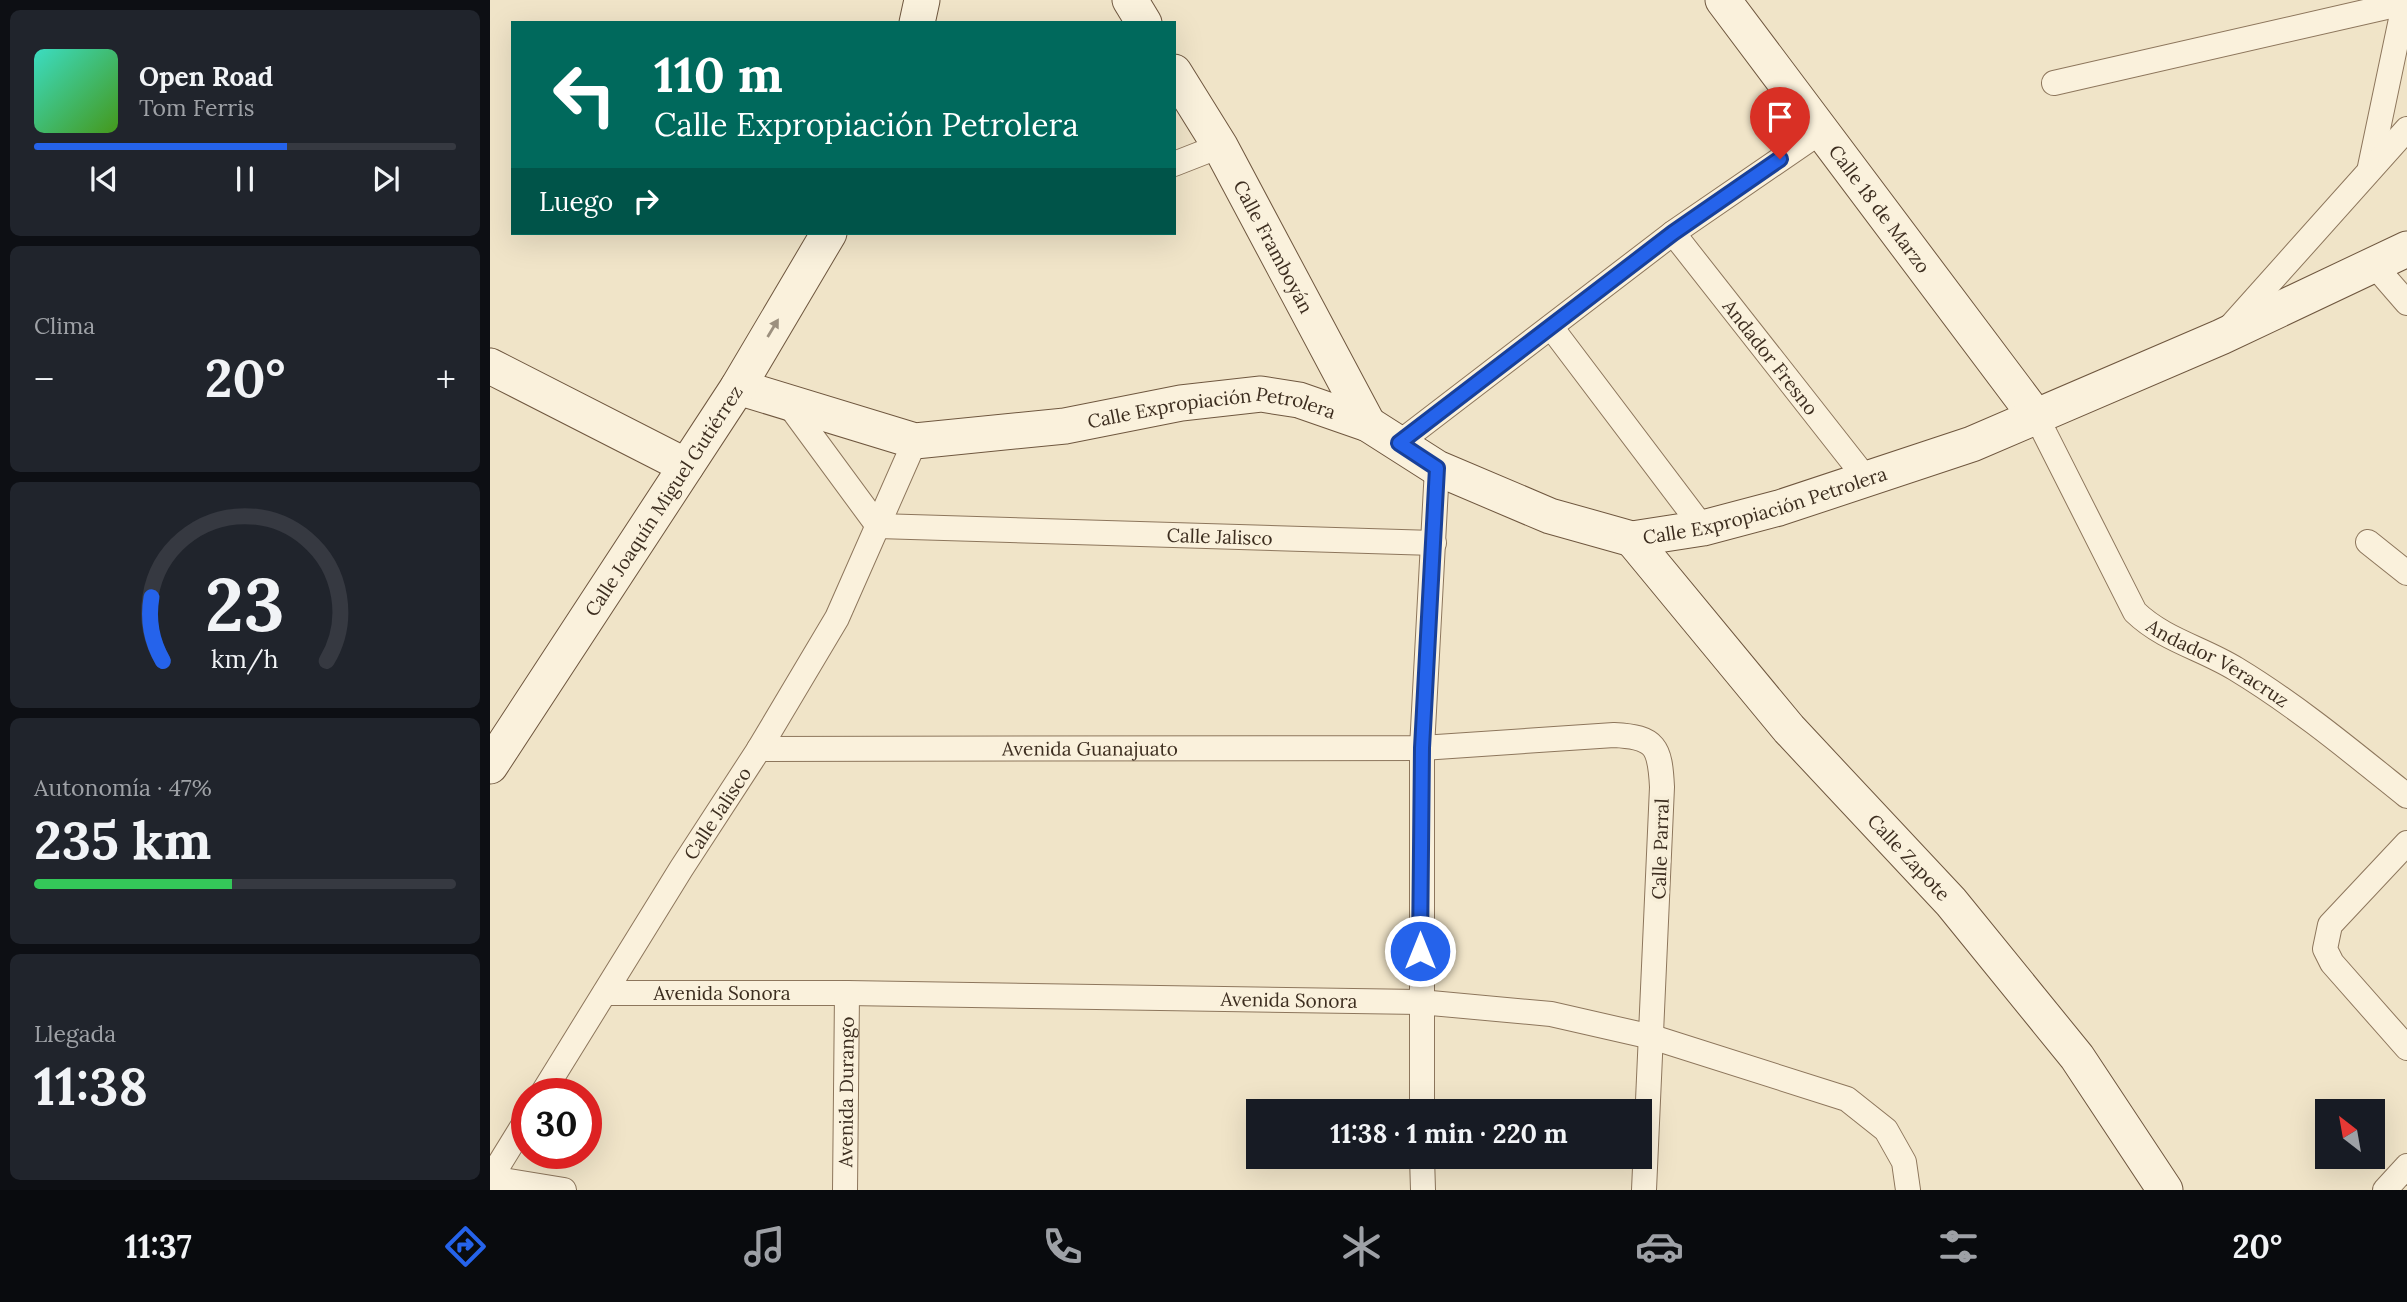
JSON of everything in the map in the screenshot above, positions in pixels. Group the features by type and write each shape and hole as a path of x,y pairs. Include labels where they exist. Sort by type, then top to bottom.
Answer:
{"street":[{"path":"917,21 922,0"},
{"path":"1130,0 1143,21"},
{"name":"Calle 18 de Marzo","path":"1723,0 2037,418"},
{"path":"2054,83 2405,2 2369,169"},
{"name":"Calle Framboyán","path":"1176,75 1220,146 1368,424"},
{"path":"2221,338 2407,129"},
{"path":"1399,443 1673,233 1823,130"},
{"path":"1176,163 1220,146"},
{"name":"Andador Fresno","path":"1673,233 1868,481"},
{"name":"Calle Joaquín Miguel Gutiérrez","path":"490,766 738,387 828,235"},
{"name":"Calle Expropiación Petrolera","path":"738,387 789,405 915,441 1065,426 1181,403 1261,394 1299,400 1368,424 1437,468 1550,516 1633,539 1703,528 1868,481 2037,418 2221,338 2407,249"},
{"path":"2374,265 2407,303"},
{"path":"1551,327 1703,528"},
{"path":"490,366 686,466"},
{"path":"789,405 878,526"},
{"name":"Andador Veracruz","path":"2037,418 2135,612 2152,629 2234,667 2303,713 2407,796"},
{"name":"Calle Jalisco","path":"552,1078 759,749 837,618 915,441"},
{"path":"1422,1099 1422,748 1437,468"},
{"name":"Calle Jalisco","path":"878,526 1434,543"},
{"name":"Calle Zapote","path":"1633,539 1789,729 1951,902 2077,1057 2165,1190"},
{"path":"2368,542 2407,573"},
{"name":"Calle Parral","path":"1422,748 1614,735 1638,736 1651,743 1661,757 1662,787 1644,1190"},
{"name":"Avenida Guanajuato","path":"759,749 1422,748"},
{"path":"2407,844 2330,925 2325,949 2332,963 2407,1048"},
{"name":"Avenida Sonora","path":"605,993 847,993 1420,1002 1551,1014 1652,1037 1847,1099 1886,1130 1904,1162 1908,1190"},
{"name":"Avenida Durango","path":"845,1190 847,993"},
{"path":"511,1145 490,1178 564,1190"},
{"path":"2385,1190 2407,1166"},
{"path":"1422,1169 1423,1190"}],"route":[{"path":"1420,951 1422,748 1437,468 1399,443 1673,233 1780,159"}]}
